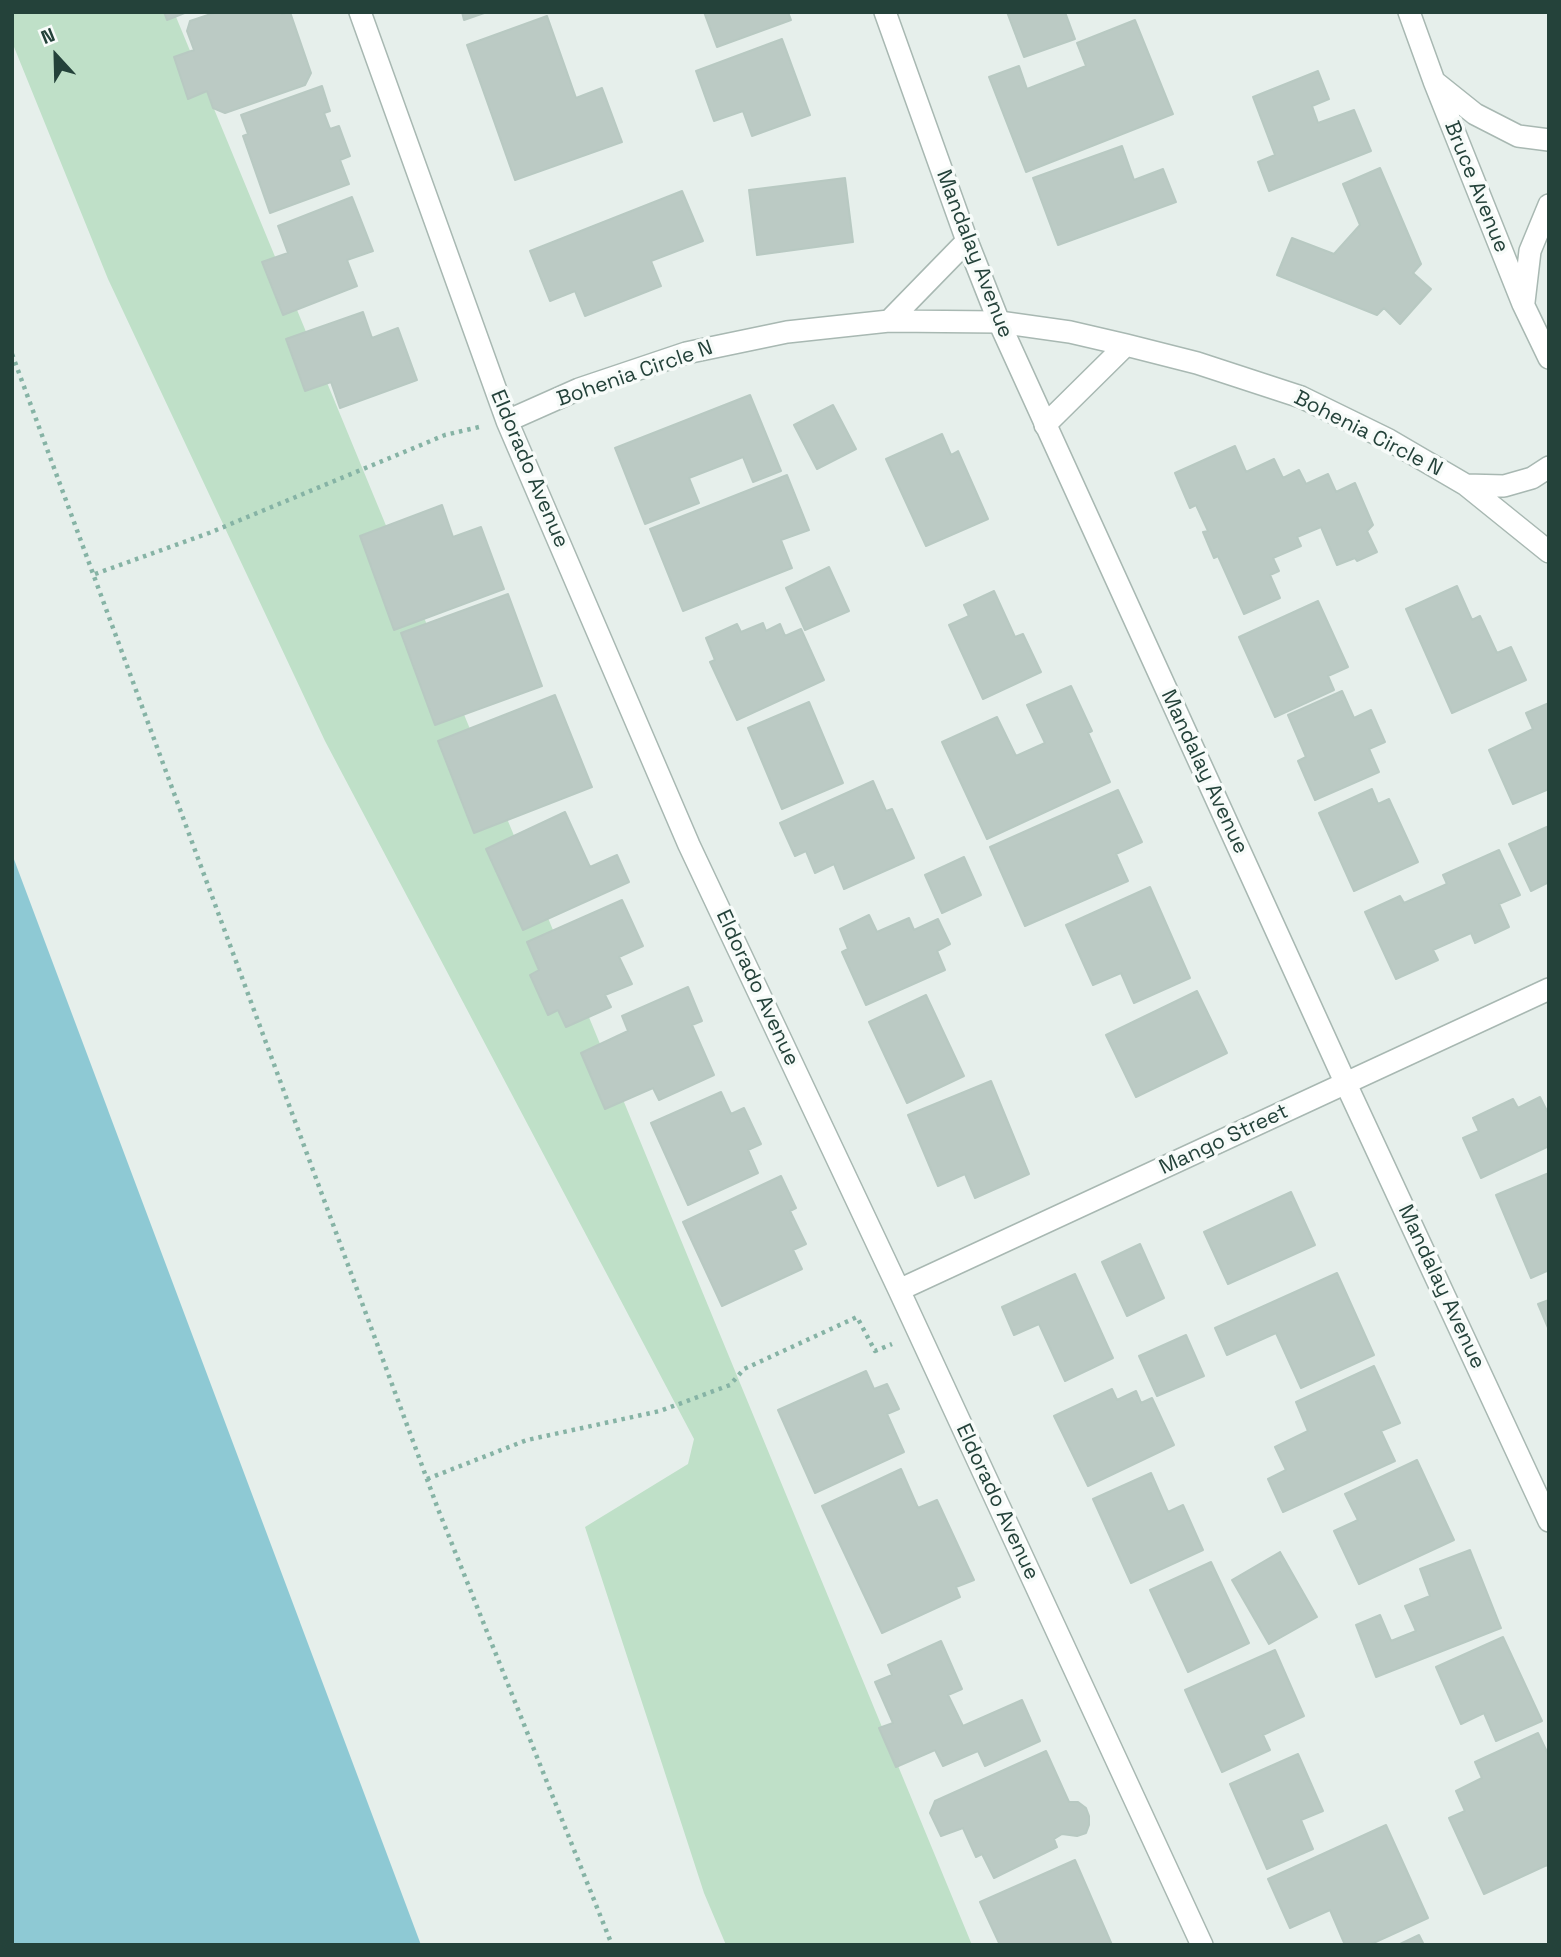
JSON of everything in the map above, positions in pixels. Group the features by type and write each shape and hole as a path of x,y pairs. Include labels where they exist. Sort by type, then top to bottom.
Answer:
{"street":[{"name":"Eldorado Avenue","path":"360,12 507,421 690,845 1202,1945"},
{"name":"Mandalay Avenue","path":"885,12 999,322 1346,1084 1549,1521"},
{"name":"Bruce Avenue","path":"1409,12 1523,304 1549,358"},
{"path":"1434,81 1475,114 1518,136 1549,140"},
{"path":"1523,304 1530,251 1549,205"},
{"path":"889,321 967,241"},
{"name":"Bohenia Circle N","path":"507,421 579,390 686,353 787,332 889,321 999,322 1069,332 1126,345 1197,363 1301,397 1389,440 1466,485 1549,552"},
{"path":"1045,425 1126,345"},
{"path":"1466,485 1504,486 1532,478 1549,467"},
{"name":"Mango Street","path":"899,1290 1549,989"}],"path":[{"path":"12,354 427,1479 612,1945"},
{"path":"95,574 209,533 445,435 507,421"},
{"path":"427,1479 527,1440 660,1412 730,1385 744,1369 857,1317 875,1351 919,1333"}],"green space":[{"path":"12,12 174,12 972,1945 726,1945 704,1893 585,1527 688,1464 694,1439 325,741 108,279 12,42"}],"water":[{"path":"12,854 421,1945 12,1945"}],"building":[{"path":"164,12 187,12 167,20"},
{"path":"217,12 290,12 311,73 305,85 225,113 213,108 207,91 188,99 174,57 194,50 187,31 190,21"},
{"path":"462,12 487,12 464,20"},
{"path":"704,12 788,12 791,20 717,47"},
{"path":"1007,12 1065,12 1075,39 1024,57"},
{"path":"547,16 576,98 602,88 622,142 515,180 467,45"},
{"path":"1135,20 1173,114 1026,172 989,77 1019,66 1027,89 1086,66 1077,43"},
{"path":"782,39 810,115 752,136 743,111 714,121 696,71"},
{"path":"1318,71 1329,99 1312,106 1318,123 1354,110 1371,151 1269,191 1258,162 1275,155 1253,97"},
{"path":"322,86 330,111 324,113 330,129 339,126 350,156 340,160 349,184 270,213 243,136 248,134 241,115"},
{"path":"1122,146 1134,180 1163,169 1176,202 1058,245 1033,178"},
{"path":"1380,168 1421,264 1413,273 1431,289 1400,324 1384,308 1377,315 1277,275 1292,238 1334,254 1360,225 1343,184"},
{"path":"845,178 853,242 757,255 749,190"},
{"path":"682,191 703,241 651,261 661,286 585,316 575,291 550,301 530,251"},
{"path":"352,197 373,251 347,260 357,286 283,315 262,262 288,253 278,226"},
{"path":"363,312 372,338 398,328 417,380 340,408 331,382 305,391 286,339"},
{"path":"750,395 781,471 753,482 743,457 689,478 699,503 645,524 615,448"},
{"path":"833,405 856,449 817,469 794,425"},
{"path":"942,434 951,455 958,451 988,519 926,546 886,459"},
{"path":"1235,446 1246,472 1274,459 1283,478 1299,470 1306,484 1328,474 1336,492 1355,483 1373,525 1367,531 1377,552 1357,561 1355,558 1337,565 1321,527 1297,537 1301,546 1273,558 1279,571 1270,575 1280,598 1244,614 1218,556 1214,558 1203,532 1208,531 1196,505 1190,508 1175,473"},
{"path":"787,475 809,530 781,540 792,568 683,611 650,529"},
{"path":"442,505 453,537 481,527 504,589 394,630 360,536"},
{"path":"829,567 849,611 805,630 786,588"},
{"path":"1457,586 1472,620 1480,616 1497,653 1511,647 1526,680 1452,713 1406,609"},
{"path":"994,591 1015,637 1023,634 1041,672 983,699 949,625 969,616 964,605"},
{"path":"508,594 542,686 435,725 401,633"},
{"path":"1318,601 1348,667 1328,676 1334,690 1275,717 1239,637"},
{"path":"763,623 766,631 780,624 785,636 801,629 824,680 737,720 710,662 715,660 706,638 737,624 741,632"},
{"path":"1071,686 1092,731 1088,733 1110,782 987,839 942,742 997,717 1016,756 1045,743 1027,705"},
{"path":"1342,691 1354,718 1371,710 1385,742 1369,749 1379,772 1315,800 1298,761 1306,757 1288,715"},
{"path":"555,695 592,787 474,833 438,741"},
{"path":"809,702 843,783 782,809 748,728"},
{"path":"1549,703 1549,789 1513,804 1489,750 1533,729 1526,713"},
{"path":"873,781 886,811 892,809 914,858 844,889 834,864 815,873 806,851 795,856 780,823"},
{"path":"1372,789 1378,804 1389,799 1418,862 1354,891 1319,813"},
{"path":"1118,790 1142,842 1116,854 1128,881 1025,926 990,847"},
{"path":"565,812 590,867 617,855 629,882 523,930 486,849"},
{"path":"1549,826 1549,882 1531,891 1509,844"},
{"path":"1499,850 1520,895 1499,904 1509,927 1475,943 1471,933 1433,950 1438,960 1396,979 1365,912 1400,896 1404,903 1447,884 1443,875"},
{"path":"964,857 981,895 942,913 925,875"},
{"path":"1150,887 1190,978 1134,1003 1121,973 1093,985 1066,925"},
{"path":"622,900 643,946 619,957 632,984 605,995 611,1007 566,1027 558,1010 548,1015 530,975 539,970 527,942"},
{"path":"869,915 877,932 909,918 914,930 938,919 950,944 937,951 945,970 866,1005 842,952 848,949 840,929"},
{"path":"688,987 702,1021 692,1025 714,1075 659,1100 653,1088 605,1109 581,1053 628,1031 622,1016"},
{"path":"1197,991 1227,1053 1136,1097 1106,1035"},
{"path":"926,995 964,1076 907,1103 869,1022"},
{"path":"991,1081 1029,1174 975,1198 965,1174 938,1186 908,1115"},
{"path":"721,1092 731,1114 744,1108 761,1144 748,1150 758,1173 688,1205 651,1123"},
{"path":"1540,1097 1547,1111 1549,1110 1549,1146 1481,1178 1463,1138 1479,1131 1473,1118 1513,1099 1518,1108"},
{"path":"1549,1173 1549,1270 1531,1278 1496,1195"},
{"path":"781,1176 796,1208 790,1211 806,1244 793,1250 802,1269 722,1306 683,1222"},
{"path":"1291,1192 1315,1245 1228,1284 1204,1232"},
{"path":"1140,1244 1164,1298 1127,1316 1102,1262"},
{"path":"1337,1273 1374,1355 1301,1388 1276,1333 1227,1355 1215,1328"},
{"path":"1075,1274 1113,1358 1065,1381 1039,1324 1014,1335 1002,1307"},
{"path":"1549,1300 1549,1330 1538,1304"},
{"path":"1186,1335 1204,1376 1157,1396 1139,1356"},
{"path":"1374,1366 1400,1423 1381,1431 1395,1461 1283,1512 1268,1479 1286,1470 1275,1447 1308,1431 1296,1402"},
{"path":"866,1371 874,1389 887,1384 899,1409 887,1414 904,1452 815,1493 778,1410"},
{"path":"1112,1389 1117,1400 1136,1391 1141,1403 1152,1398 1174,1445 1088,1486 1054,1416"},
{"path":"1417,1460 1454,1540 1359,1584 1334,1531 1358,1520 1345,1494"},
{"path":"901,1469 918,1508 937,1500 974,1580 956,1587 960,1597 882,1633 822,1506"},
{"path":"1151,1473 1168,1512 1183,1505 1203,1550 1131,1583 1093,1499"},
{"path":"1470,1550 1501,1628 1376,1677 1356,1625 1380,1615 1391,1641 1416,1631 1405,1606 1430,1596 1420,1569"},
{"path":"1280,1552 1317,1617 1269,1644 1232,1580"},
{"path":"1211,1562 1249,1643 1188,1672 1150,1590"},
{"path":"1503,1637 1542,1721 1496,1741 1484,1713 1461,1724 1436,1667"},
{"path":"941,1641 962,1689 948,1695 963,1726 1022,1700 1040,1741 985,1766 978,1751 943,1766 935,1750 896,1767 879,1728 893,1723 875,1682 892,1675 888,1665"},
{"path":"1275,1650 1304,1716 1263,1735 1270,1750 1222,1772 1185,1690"},
{"path":"1538,1733 1549,1756 1549,1869 1547,1865 1484,1894 1449,1818 1465,1811 1456,1791 1482,1778 1475,1762"},
{"path":"1046,1751 1069,1802 1078,1802 1086,1808 1089,1825 1086,1833 1077,1836 1062,1834 1054,1839 1057,1847 994,1878 982,1854 976,1857 963,1828 941,1836 930,1813 935,1801"},
{"path":"1298,1754 1323,1811 1301,1820 1313,1849 1267,1869 1230,1784"},
{"path":"1386,1825 1428,1918 1369,1945 1345,1945 1330,1910 1290,1928 1268,1879"},
{"path":"1075,1860 1112,1945 1000,1945 980,1902"},
{"path":"1419,1935 1424,1945 1398,1945"}]}
